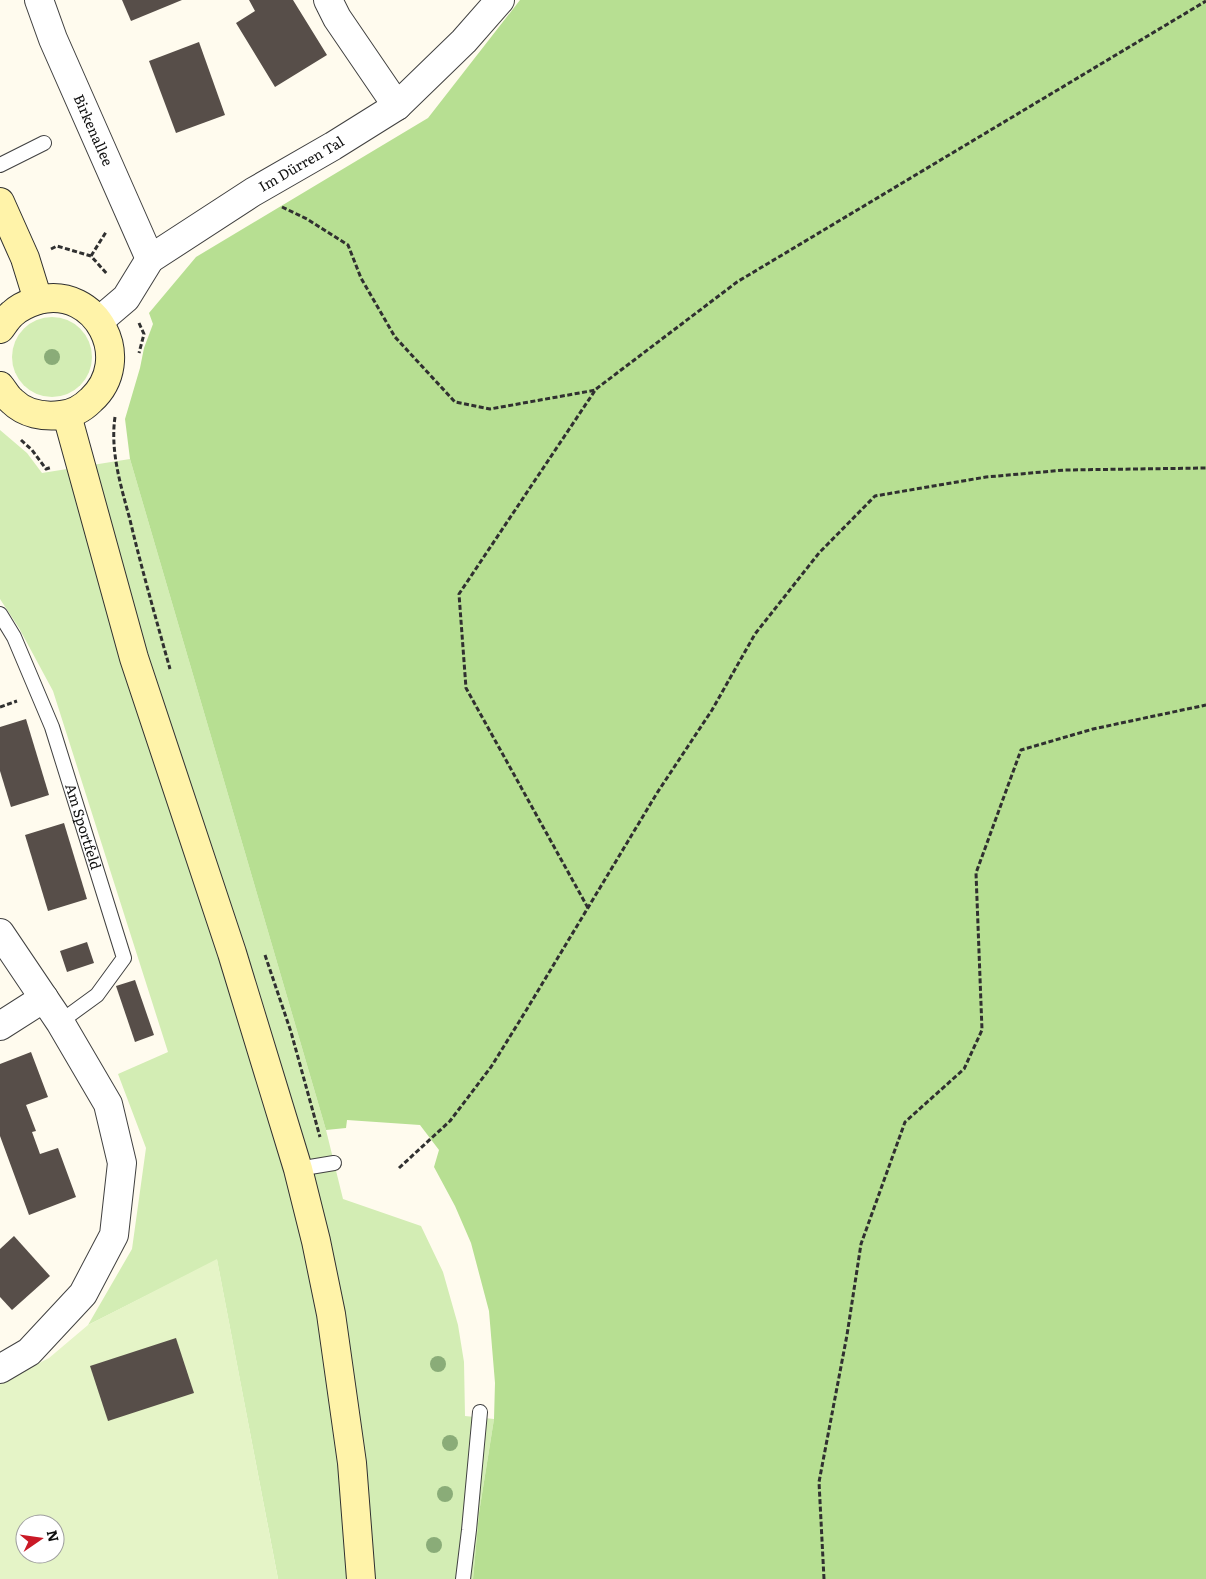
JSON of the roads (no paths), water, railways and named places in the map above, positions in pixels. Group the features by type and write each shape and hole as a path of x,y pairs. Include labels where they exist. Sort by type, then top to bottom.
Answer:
{"main road":[{"path":"0,202 25,258 38,300"},
{"path":"0,329 12,313 28,303 47,298 66,299 84,307 98,321 108,338 111,357 108,376 99,394 84,407 66,415 47,416 28,412 12,401 0,386"},
{"path":"66,415 134,658 232,953 298,1169 316,1241 331,1314 352,1463 361,1579"}],"street":[{"name":"Birkenallee","path":"39,0 54,39 150,259"},
{"path":"328,0 337,18 397,106"},
{"name":"Im Dürren Tal","path":"98,321 126,298 150,259 253,192 333,146 397,106 464,41 500,0"},
{"path":"0,933 60,1022 108,1104 122,1162 114,1235 80,1298 29,1352 0,1369"},
{"path":"0,1026 44,998"}],"lane":[{"path":"0,165 44,144"},
{"name":"Am Sportfeld","path":"0,614 14,637 52,727 124,958 97,995 60,1022"},
{"path":"298,1169 334,1163"},
{"path":"462,1579 469,1530 480,1412"}]}
